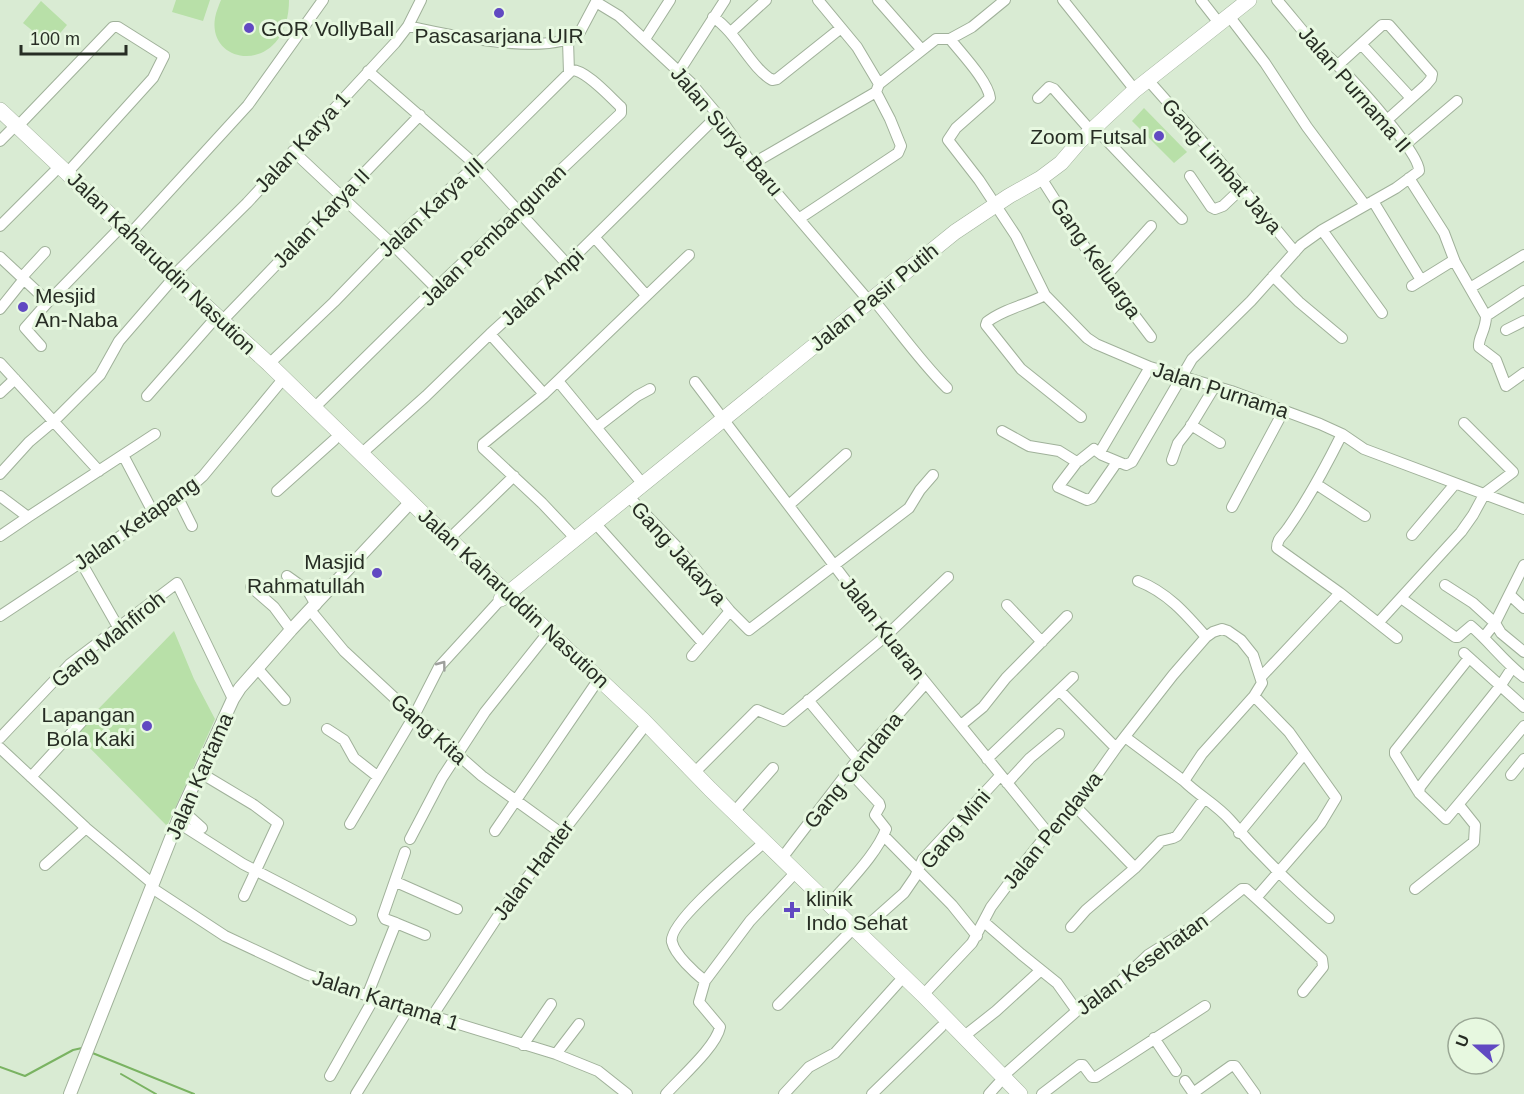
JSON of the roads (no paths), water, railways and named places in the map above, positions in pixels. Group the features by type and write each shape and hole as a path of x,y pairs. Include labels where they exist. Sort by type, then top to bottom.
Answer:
{"highway":[{"name":"Jalan Pasir Putih","path":"504,596 955,231 1041,178 1061,162 1135,90 1249,0"},
{"name":"Jalan Kaharuddin Nasution","path":"0,110 7,130 61,172 217,322 334,440 695,772 782,858 793,876 830,904 898,983 999,1087 1020,1094"},
{"name":"Jalan Kaharuddin Nasution","path":"234,339 269,364 449,539 543,639 759,847 923,995 963,1037 999,1087"}],"main road":[{"name":"Jalan Kartama","path":"70,1094 177,822 233,699 291,630 406,507"}],"street":[{"path":"41,346 25,329 46,300 124,232 248,105 323,0"},
{"name":"Jalan Karya 1","path":"0,474 29,442 54,421 100,375 119,341 171,279 247,203 368,71 408,26 421,0"},
{"path":"645,39 669,0"},
{"path":"680,70 724,0"},
{"path":"731,32 766,0"},
{"path":"878,0 922,50"},
{"path":"753,164 878,88 936,39 950,39 972,27 1005,0"},
{"path":"1063,0 1135,90"},
{"path":"1201,0 1255,48 1307,127 1369,203 1416,283 1454,260"},
{"name":"Jalan Purnama II","path":"1117,462 1126,465 1132,462 1192,358 1295,252 1322,230 1418,173 1419,166 1387,120 1277,0"},
{"path":"408,26 468,38 511,43 560,43 580,32 596,1"},
{"name":"Jalan Surya Baru","path":"596,1 619,16 680,70 753,164 903,334 928,368 947,388"},
{"path":"800,218 898,153 901,143 878,88 857,47 820,1"},
{"path":"713,17 731,32 762,72 772,80 777,79 841,28"},
{"path":"1338,65 1382,25 1389,26 1432,74 1431,79 1387,120"},
{"path":"0,226 61,172 153,78 164,56 117,27 113,27 7,130"},
{"name":"Jalan Purnama","path":"950,39 990,94 990,99 963,122 948,140 1016,236 1045,295 1087,338 1150,367 1284,410 1342,434 1364,449 1524,509"},
{"path":"568,40 569,73"},
{"path":"1362,45 1411,98"},
{"name":"Jalan Pembangunan","path":"314,409 436,288 622,111 621,107 588,77 578,70 572,70 569,73"},
{"path":"368,71 476,165 567,264"},
{"name":"Jalan Karya III","path":"269,364 569,73"},
{"name":"Gang Limbat Jaya","path":"1148,80 1295,252"},
{"path":"1038,98 1049,87 1052,88 1182,219"},
{"path":"1406,145 1457,101"},
{"name":"Jalan Karya II","path":"147,396 420,115"},
{"name":"Jalan Ampi","path":"361,454 595,238 718,116"},
{"path":"293,151 392,243 436,288"},
{"path":"1190,176 1211,207 1215,209 1223,207 1242,188"},
{"name":"Gang Keluarga","path":"1041,178 1105,277 1151,337"},
{"name":"Jalan Purnama II","path":"1410,178 1444,233 1454,260 1486,316"},
{"path":"1105,277 1151,226"},
{"path":"1322,230 1382,313"},
{"path":"595,238 646,295"},
{"path":"0,309 45,252"},
{"path":"576,539 483,448 483,444 544,394 689,255"},
{"path":"1470,288 1524,255"},
{"path":"0,257 46,300"},
{"path":"1273,276 1299,302 1342,338"},
{"path":"1524,291 1486,316 1485,328 1479,343 1479,347 1496,360 1506,386 1524,373"},
{"path":"1045,295 1032,303 993,317 986,325 1022,369 1081,417"},
{"path":"1506,330 1524,321"},
{"path":"490,334 544,394"},
{"path":"0,363 99,471"},
{"path":"1100,452 1150,367"},
{"path":"0,393 15,379"},
{"path":"558,381 642,483"},
{"name":"Jalan Kuaran","path":"695,382 887,635 1048,833"},
{"name":"Jalan Ketapang","path":"0,616 178,498 202,476 279,384"},
{"path":"1172,460 1178,443 1215,386"},
{"path":"597,427 637,396 650,389"},
{"path":"1232,507 1284,410"},
{"path":"1378,623 1461,532 1484,494 1513,472 1464,423"},
{"path":"1191,425 1220,443"},
{"path":"1002,431 1029,446 1059,451 1077,462"},
{"path":"0,536 155,434"},
{"path":"1342,434 1316,484 1289,528 1279,538 1277,548 1340,593 1397,639"},
{"path":"278,491 334,440"},
{"path":"1095,449 1117,462 1092,498 1087,500 1058,487 1077,462 1095,449"},
{"path":"789,506 846,454"},
{"path":"123,455 154,514"},
{"path":"449,539 514,476"},
{"path":"835,565 909,508 920,490 933,476"},
{"path":"1316,484 1365,516"},
{"path":"1412,535 1455,484"},
{"name":"Gang Jakarya","path":"627,495 676,547 747,629 752,630 835,565"},
{"path":"0,496 28,517"},
{"path":"178,498 192,526"},
{"path":"595,523 702,642"},
{"path":"81,562 118,627"},
{"path":"1484,637 1495,623 1524,565"},
{"name":"Gang Kita","path":"287,576 308,591 313,608 344,651 414,716 499,789 561,833"},
{"path":"695,772 757,710 784,721 887,635 948,577"},
{"path":"1138,581 1156,588 1169,598 1206,637 1222,629 1234,634 1253,655 1261,677 1261,686 1254,696 1202,754 1184,781"},
{"name":"Gang Mahfiroh","path":"0,738 70,664 177,583 233,699"},
{"path":"1445,585 1473,603 1495,623 1501,633 1524,652"},
{"path":"251,587 274,607 291,630"},
{"path":"1261,677 1340,593"},
{"path":"350,824 414,716 439,667 504,596"},
{"path":"1510,596 1524,608"},
{"path":"1401,598 1455,637 1458,638 1471,626 1512,668 1524,677"},
{"path":"1007,605 1042,642"},
{"path":"692,656 730,611"},
{"path":"961,725 983,707 1006,678 1067,616"},
{"name":"Jalan Pendawa","path":"923,995 977,936 991,907 1048,833 1076,806 1116,748 1206,637"},
{"path":"410,839 484,712 543,639"},
{"path":"1524,706 1466,656 1395,754 1419,794 1446,819 1524,726"},
{"path":"257,668 285,700"},
{"path":"1419,791 1512,668"},
{"path":"987,759 1073,677"},
{"name":"Gang Cendana","path":"782,858 858,760 926,683"},
{"path":"495,831 594,686"},
{"path":"1060,691 1116,748"},
{"path":"1254,696 1280,721 1332,792 1335,801 1321,824 1256,898 1323,963 1323,967 1303,992"},
{"path":"808,700 858,760"},
{"path":"31,777 87,716"},
{"path":"327,729 344,741 354,758 377,776"},
{"name":"Jalan Hanter","path":"433,1015 502,910 641,731"},
{"name":"Gang Mini","path":"778,1005 854,934 904,893 919,870 923,859 1004,780 1059,734"},
{"path":"1125,737 1184,781 1229,819 1239,833 1295,889 1329,918"},
{"name":"Jalan Kartama 1","path":"0,748 152,886 225,936 306,974 371,997 556,1054 598,1071 627,1094"},
{"path":"1239,833 1304,754"},
{"path":"1511,776 1524,759"},
{"path":"734,812 773,768"},
{"path":"830,904 884,836 886,827 875,815 880,806 879,803 849,771"},
{"path":"199,772 234,792 277,822 244,896"},
{"path":"1071,927 1086,910 1135,868 1161,841 1177,836 1204,799"},
{"path":"1415,889 1474,842 1475,825 1459,805"},
{"path":"1076,806 1135,868"},
{"path":"182,810 202,828"},
{"path":"177,822 255,871 351,920"},
{"path":"45,865 86,828"},
{"path":"884,836 952,905 977,936"},
{"path":"705,981 691,969 673,945 673,932 710,890 759,847"},
{"path":"405,852 383,916 385,919 425,935"},
{"path":"666,1094 704,1053 720,1031 720,1027 699,1002 705,981 750,921 793,876"},
{"path":"396,882 458,909"},
{"name":"Jalan Kesehatan","path":"999,1087 1088,1001 1107,993 1148,955 1205,919 1239,890 1246,889 1256,898"},
{"path":"984,922 1057,983 1077,1011"},
{"path":"330,1076 371,997 396,923"},
{"path":"963,1037 1041,970"},
{"path":"784,1094 809,1067 835,1053 898,983"},
{"path":"523,1045 551,1004"},
{"path":"1042,1094 1080,1065 1096,1077 1205,1006"},
{"path":"356,1094 409,1008"},
{"path":"556,1054 579,1024"},
{"path":"872,1094 941,1026"},
{"path":"1154,1038 1176,1071"},
{"path":"1185,1081 1194,1094 1234,1066 1255,1094"}],"waterway":[{"path":"0,1067 25,1076 73,1050 82,1048"},
{"path":"90,1052 194,1094"},
{"path":"121,1074 156,1094"}],"place":[{"name":"Pascasarjana UIR","path":"499,13"},
{"name":"GOR VollyBall","path":"249,28"},
{"name":"Zoom Futsal","path":"1159,136"},
{"name":"Mesjid An-Naba","path":"23,307"},
{"name":"Masjid Rahmatullah","path":"377,573"},
{"name":"Lapangan Bola Kaki","path":"147,726"},
{"name":"klinik Indo Sehat","path":"792,910"}]}
